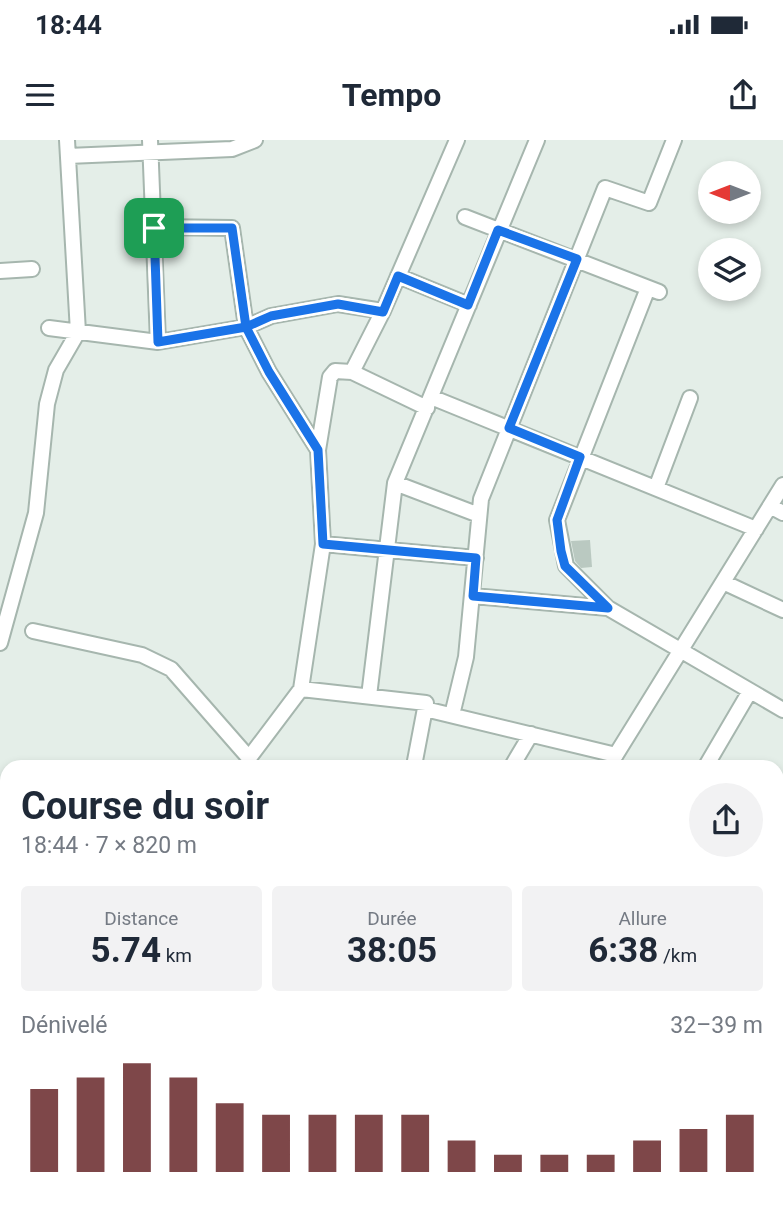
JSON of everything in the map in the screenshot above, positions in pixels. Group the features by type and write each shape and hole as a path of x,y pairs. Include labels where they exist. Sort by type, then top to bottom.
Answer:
{"street":[{"path":"0,643 36,513 47,404 56,370 78,332 67,140"},
{"path":"68,156 150,146 232,149 255,140"},
{"path":"352,372 383,312 457,140"},
{"path":"369,696 395,483 537,140"},
{"path":"452,715 466,657 481,499 605,188 649,203 674,140"},
{"path":"150,146 158,342"},
{"path":"465,217 653,290 580,457 557,520 565,566 608,608 783,710"},
{"path":"154,228 232,228 246,327 269,372 318,450"},
{"path":"0,271 32,268"},
{"path":"398,276 468,305"},
{"path":"48,328 158,342 246,327 271,316 338,304 383,312"},
{"path":"252,760 301,688 323,544 318,450 330,377 335,371 352,372 429,402 509,428 756,529"},
{"path":"656,488 690,398"},
{"path":"395,483 480,515"},
{"path":"614,760 756,529 776,510 783,485"},
{"path":"323,544 476,558"},
{"path":"723,582 783,610"},
{"path":"473,596 608,608"},
{"path":"33,631 142,654 171,669 249,760"},
{"path":"301,688 426,703 415,760"},
{"path":"710,760 750,691"},
{"path":"425,709 531,734 610,760"},
{"path":"516,760 531,734"}],"building":[{"path":"590,540 592,567 581,568 575,561 571,541"}],"route":[{"path":"154,228 158,342 246,327 271,316 338,304 383,312 398,276 468,305 498,230 577,259 509,428 580,457 557,520 561,551 565,566 579,576 608,608 473,596 476,558 323,544 318,450 269,372 246,327 232,228 154,228"}]}
